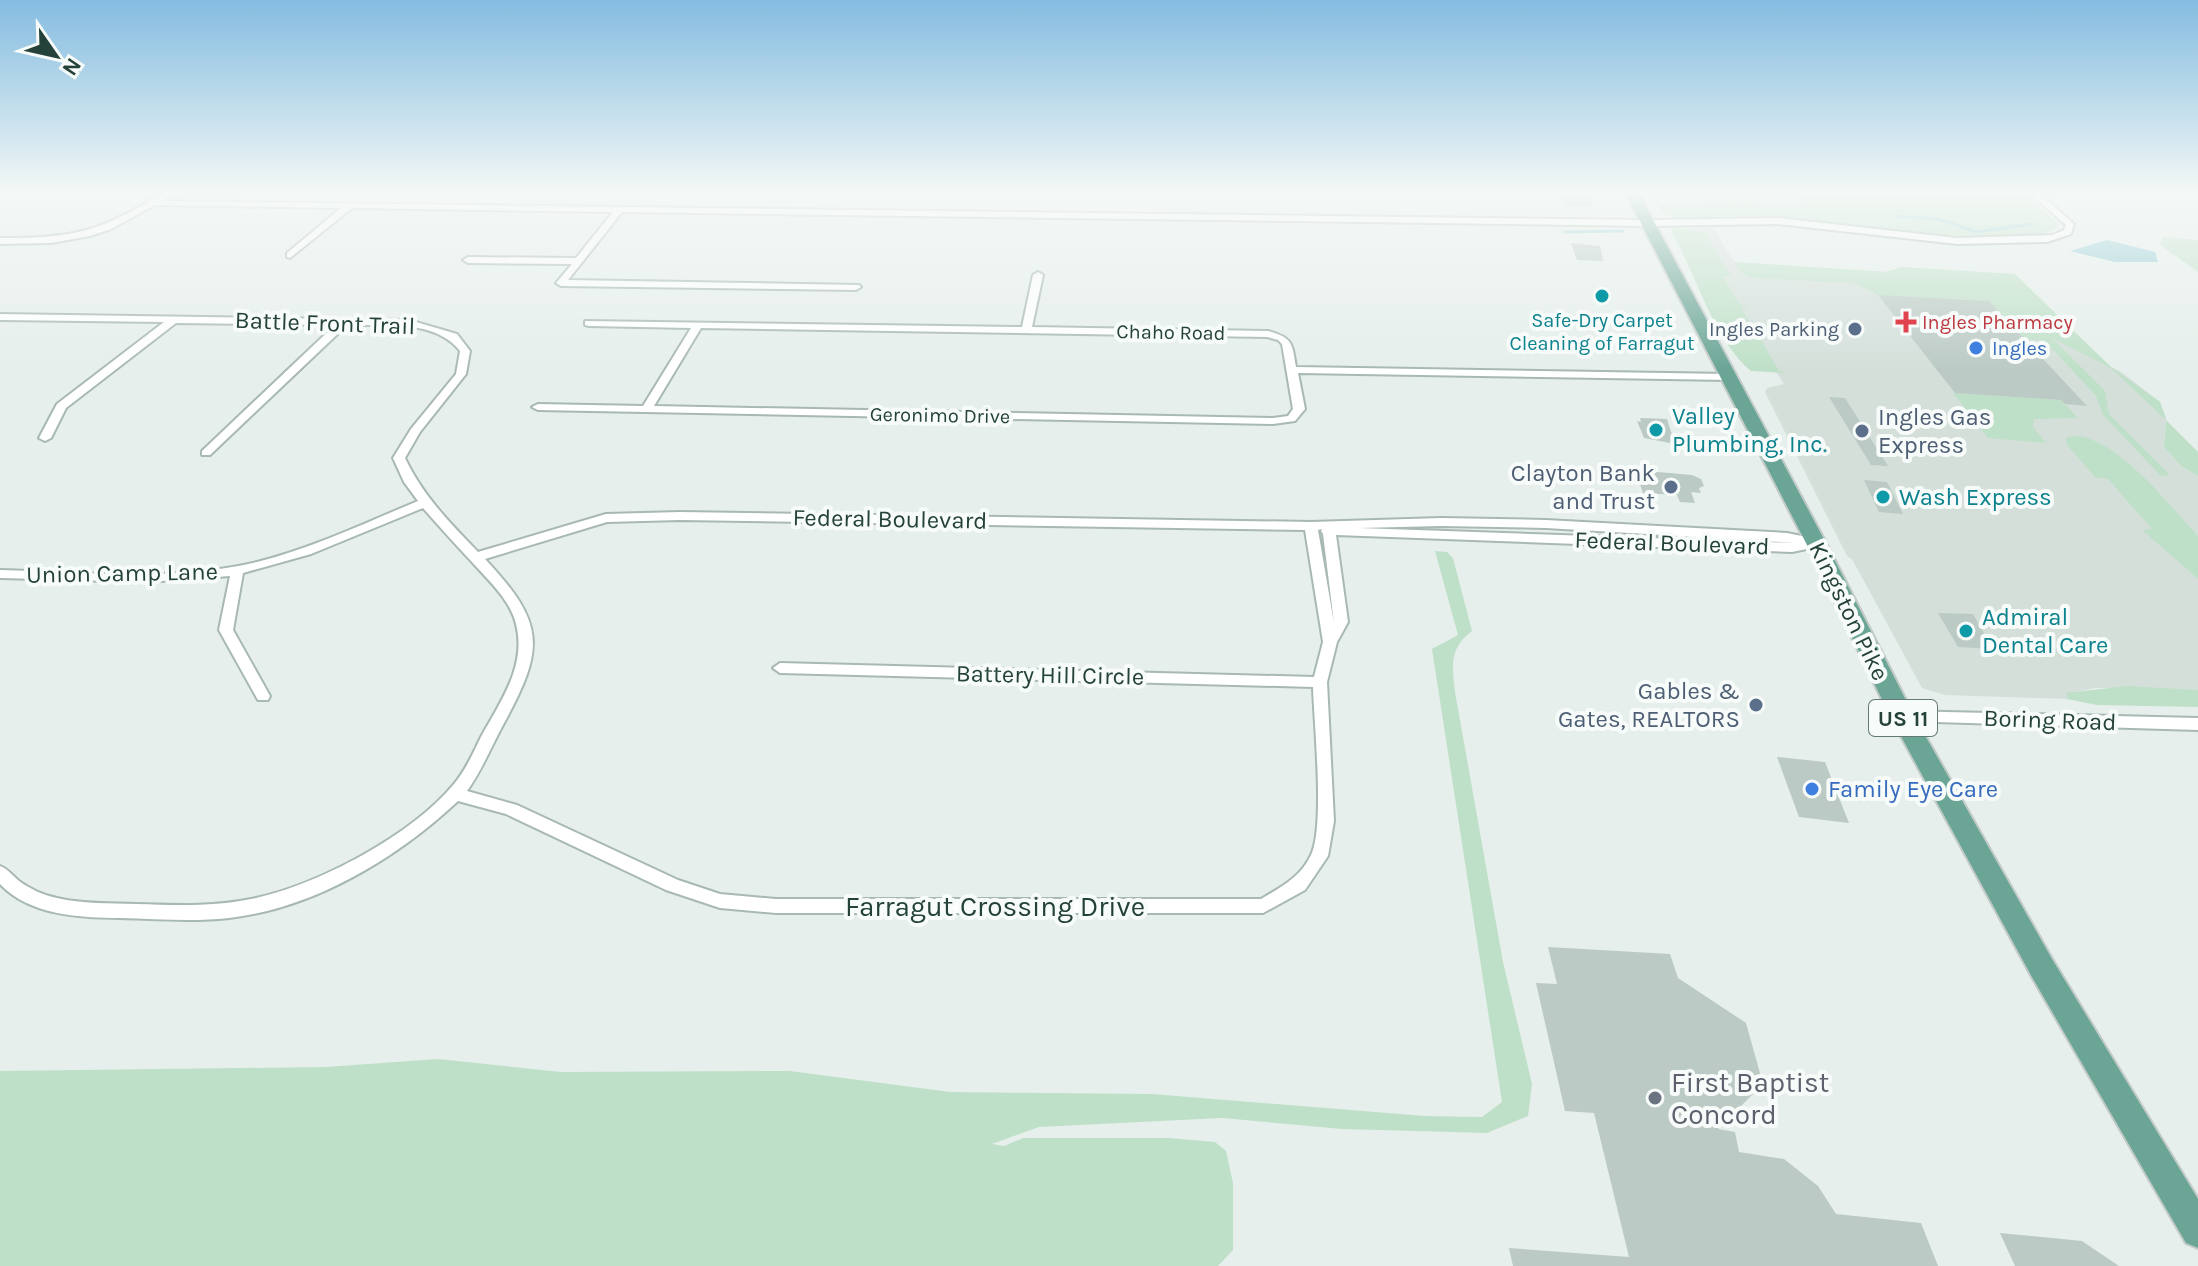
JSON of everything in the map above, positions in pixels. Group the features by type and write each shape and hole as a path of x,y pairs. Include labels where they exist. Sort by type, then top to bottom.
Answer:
{"main road":[{"name":"Kingston Pike","path":"1663,251 1816,543 1902,716 2042,968 2198,1231"}],"street":[{"path":"290,255 295,251"},
{"path":"586,251 561,283 856,287"},
{"path":"468,260 578,261"},
{"path":"1026,330 1038,275"},
{"name":"Battle Front Trail","path":"0,317 409,323 453,336 465,351 461,374 415,431 399,458 405,478 424,503 512,600 524,623 527,644 522,669 504,710 457,794 404,835 338,875 267,903 206,912 88,911 30,897 0,873"},
{"path":"0,328 16,317"},
{"path":"45,438 61,406 173,320"},
{"path":"206,453 344,322"},
{"name":"Chaho Road","path":"589,323 1268,334 1282,338 1287,344 1293,370"},
{"path":"647,409 698,324"},
{"path":"1293,370 1729,377"},
{"name":"Geronimo Drive","path":"538,407 1273,421 1291,419 1299,409 1293,370"},
{"name":"Union Camp Lane","path":"0,574 192,577 237,571 293,554 424,503"},
{"name":"Federal Boulevard","path":"474,558 606,518 636,517 1311,526 1792,548 1816,543"},
{"name":"Farragut Crossing Drive","path":"1311,526 1330,642"},
{"name":"Farragut Crossing Drive","path":"457,794 511,809 672,885 720,901 776,906 1263,906 1299,885 1320,856 1326,821 1320,682 1330,642 1341,622 1329,528"},
{"path":"1318,567 1334,567"},
{"path":"237,571 226,630 263,696"},
{"name":"Battery Hill Circle","path":"780,668 1320,682"},
{"name":"Boring Road","path":"1902,716 2198,724"}],"shaded area":[{"path":"1693,251 1727,251 1734,262 1887,272 2050,336 2121,372 2160,402 2166,418 2164,447 2182,467 2198,476 2198,690 2095,688 2066,694 2067,699 1945,695 1922,688 1852,559 1847,556 1765,392 1767,388 1784,384 1777,373 1756,369 1743,355 1695,269"}],"green space":[{"path":"1682,251 1716,251 1731,276 1723,276 1739,304 1750,306 1741,307 1758,337 1769,339 1761,340 1779,371 1790,373 1751,371 1725,341"},
{"path":"2169,251 2198,251 2198,272"},
{"path":"1734,262 1887,272 1901,267 2015,274 2111,367 2160,402 2166,420 2111,368 2052,338 2105,391 2109,414 2170,475 2161,476 2103,415 2096,396 2044,340 2023,339 1989,301 1878,295 1853,283 1753,278 1743,274"},
{"path":"1953,393 2061,400 2078,418 2034,419 2033,427 2046,443 1988,438"},
{"path":"2166,420 2198,452 2198,476 2182,467 2164,447"},
{"path":"2074,436 2107,447 2124,460 2158,491 2198,536 2198,579 2142,530 2152,529 2108,479 2095,477 2067,445 2066,438"},
{"path":"1435,551 1447,552 1453,558 1472,631 1459,644 1454,658 1455,692 1503,962 1532,1084 1528,1116 1487,1133 1342,1129 1222,1118 1039,1127 992,1144 1004,1146 1023,1138 1169,1138 1215,1142 1226,1151 1233,1183 1233,1250 1218,1266 0,1266 0,1071 326,1067 438,1059 561,1072 790,1071 950,1092 1152,1094 1425,1116 1482,1117 1502,1102 1432,649 1458,635"},
{"path":"2127,686 2198,690 2198,707 2097,705 2067,699 2066,693"}],"water":[{"path":"2070,251 2151,251 2155,252 2158,262 2115,262"}],"building":[{"path":"1574,251 1601,251 1603,261 1577,260"},
{"name":"Ingles","path":"1878,295 1989,301 2087,406 2065,404 2061,400 1955,393"},
{"name":"Ingles Gas Express","path":"1829,397 1845,398 1888,466 1871,465"},
{"name":"Valley Plumbing, Inc.","path":"1640,418 1667,419 1675,444 1644,438 1637,421 1641,422"},
{"name":"Clayton Bank and Trust","path":"1635,470 1692,475 1701,479 1704,486 1699,488 1701,493 1691,492 1695,503 1680,502 1677,495 1643,493"},
{"name":"Wash Express","path":"1864,480 1887,482 1903,514 1879,512"},
{"name":"Admiral Dental Care","path":"1938,613 1973,614 1993,649 1958,647"},
{"name":"Family Eye Care","path":"1777,757 1825,762 1849,823 1799,817"},
{"name":"First Baptist Concord","path":"1548,947 1670,954 1678,978 1746,1023 1763,1084 1718,1129 1735,1132 1739,1152 1784,1159 1818,1186 1836,1214 1921,1223 1938,1266 1513,1266 1509,1248 1629,1257 1594,1113 1565,1111 1536,983 1557,984"},
{"path":"2000,1233 2082,1241 2119,1266 2015,1266"}],"place":[{"name":"Safe-Dry Carpet Cleaning of Farragut","path":"1602,296"},
{"name":"Ingles Pharmacy","path":"1906,322"},
{"name":"Ingles Parking","path":"1855,329"},
{"name":"Ingles","path":"1976,348"},
{"name":"Valley Plumbing, Inc.","path":"1656,430"},
{"name":"Ingles Gas Express","path":"1862,431"},
{"name":"Clayton Bank and Trust","path":"1671,487"},
{"name":"Wash Express","path":"1883,497"},
{"name":"Admiral Dental Care","path":"1966,631"},
{"name":"Gables & Gates, REALTORS","path":"1756,705"},
{"name":"Family Eye Care","path":"1812,789"},
{"name":"First Baptist Concord","path":"1655,1098"}]}
